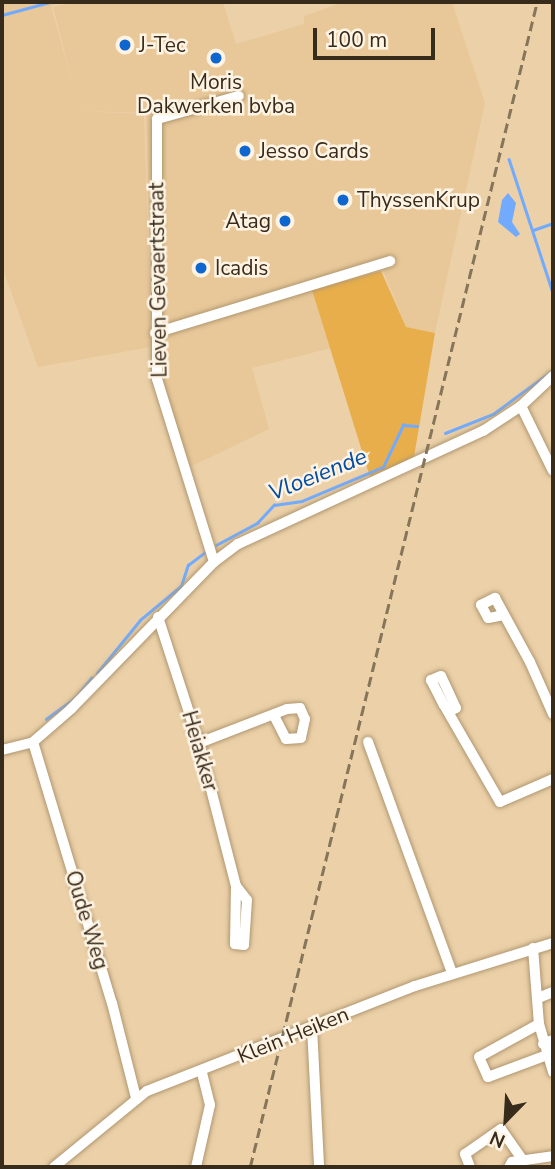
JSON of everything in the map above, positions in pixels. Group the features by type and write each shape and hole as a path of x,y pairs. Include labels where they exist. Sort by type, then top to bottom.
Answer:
{"street":[{"name":"Lieven Gevaertstraat","path":"214,562 157,379 156,118 239,96"},
{"path":"155,332 390,261"},
{"path":"2,750 33,742 71,709 214,562 280,521 483,431 521,407 553,376"},
{"path":"521,407 553,471"},
{"path":"504,615 553,714"},
{"name":"Heiakker","path":"158,617 199,743 236,886 233,937 235,944 244,945 247,900 236,886"},
{"path":"449,712 500,802 553,779"},
{"path":"199,743 274,715"},
{"name":"Oude Weg","path":"33,742 112,1003 136,1098"},
{"path":"368,743 452,973"},
{"name":"Klein Heiken","path":"61,1165 136,1098 452,973 553,943"},
{"path":"533,948 539,1024 548,1042 547,1055 553,1072"},
{"path":"538,998 553,992"},
{"path":"539,1024 479,1057 488,1077 547,1055"},
{"path":"312,1027 319,1167"},
{"path":"196,1167 210,1105 202,1072"},
{"path":"470,1167 465,1154 501,1129 523,1160"},
{"path":"509,1167 523,1160 553,1156"}],"shaded area":[{"path":"2,2 60,2 51,6 74,89 53,7 75,2 223,2 236,44 304,24 304,16 344,2 452,2 485,103 435,333 406,327 382,268 313,290 331,348 252,368 269,429 188,468 171,449 153,346 146,113 80,111 144,114 151,347 38,367 2,266"},
{"path":"381,271 406,327 435,333 414,457 370,477 312,290"}],"water":[{"path":"508,193 516,203 512,222 520,234 516,237 498,222 502,200"}],"waterway":[{"path":"2,15 50,2"},
{"path":"509,159 553,293"},
{"path":"533,230 553,223"},
{"name":"Vloeiende","path":"445,433 493,414 553,370"},
{"name":"Vloeiende","path":"216,545 257,523 274,505 302,501 383,467 403,425 417,426"},
{"name":"Vloeiende","path":"97,673 140,620 181,586 188,565 204,553"},
{"name":"Vloeiende","path":"46,719 75,698 91,678"}],"railway":[{"path":"250,1167 537,2"}],"place":[{"name":"J-Tec","path":"125,45"},
{"name":"Moris Dakwerken bvba","path":"216,58"},
{"name":"Jesso Cards","path":"245,151"},
{"name":"ThyssenKrup","path":"343,200"},
{"name":"Atag","path":"285,221"},
{"name":"Icadis","path":"201,268"}]}
